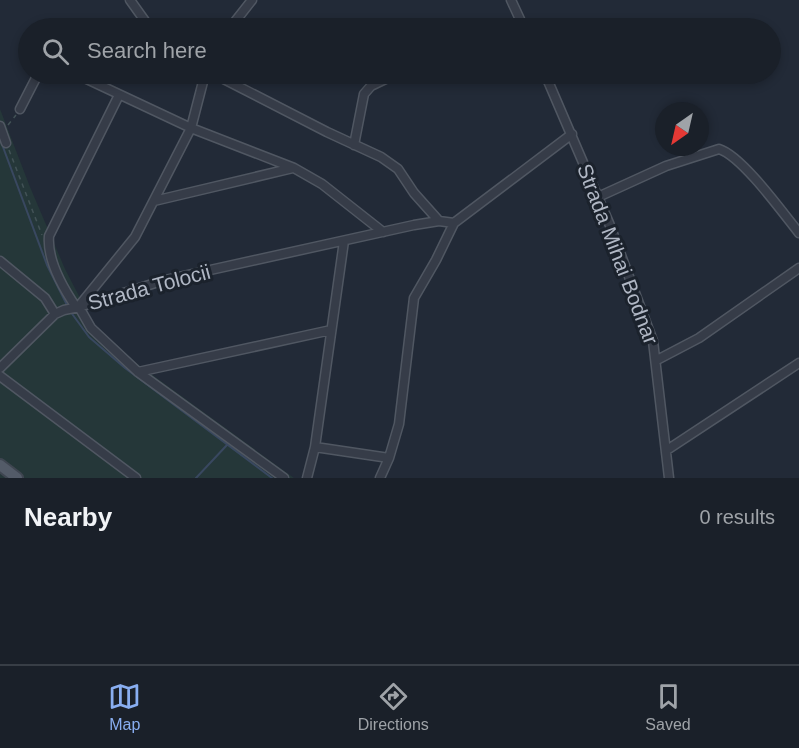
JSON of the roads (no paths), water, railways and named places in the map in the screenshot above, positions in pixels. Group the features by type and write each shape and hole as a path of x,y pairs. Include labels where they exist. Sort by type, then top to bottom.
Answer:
{"main road":[{"path":"0,465 17,478"}],"street":[{"path":"130,0 143,18"},
{"path":"238,18 252,0"},
{"path":"511,0 519,18"},
{"path":"20,109 33,84"},
{"path":"96,84 191,128 294,168 322,184 383,232"},
{"name":"Strada Tolocii","path":"73,308 135,237 191,128 202,84"},
{"path":"234,84 381,157 398,169 414,194 439,221"},
{"path":"354,145 363,94 376,84"},
{"name":"Strada Mihai Bodnar","path":"550,84 598,197 648,325 657,360 669,478"},
{"name":"Strada Tolocii","path":"73,308 48,246 49,236 119,95"},
{"path":"0,126 6,142"},
{"path":"380,478 389,458 399,424 414,298 454,223 572,134"},
{"path":"598,197 666,166 718,149 730,155 764,190 799,234"},
{"path":"154,201 294,168"},
{"name":"Strada Tolocii","path":"73,308 165,280 383,232 439,221 454,223"},
{"path":"308,478 315,447 344,241"},
{"path":"0,261 45,298 56,314"},
{"path":"657,360 699,338 799,268"},
{"path":"0,368 56,314 73,308 138,372 284,478"},
{"path":"138,372 331,330"},
{"path":"667,450 799,363"},
{"path":"0,376 136,478"},
{"path":"315,447 389,458"}],"waterway":[{"path":"0,139 47,265 67,305"},
{"path":"70,311 89,337 125,368 272,478"},
{"path":"196,478 227,445"}]}
